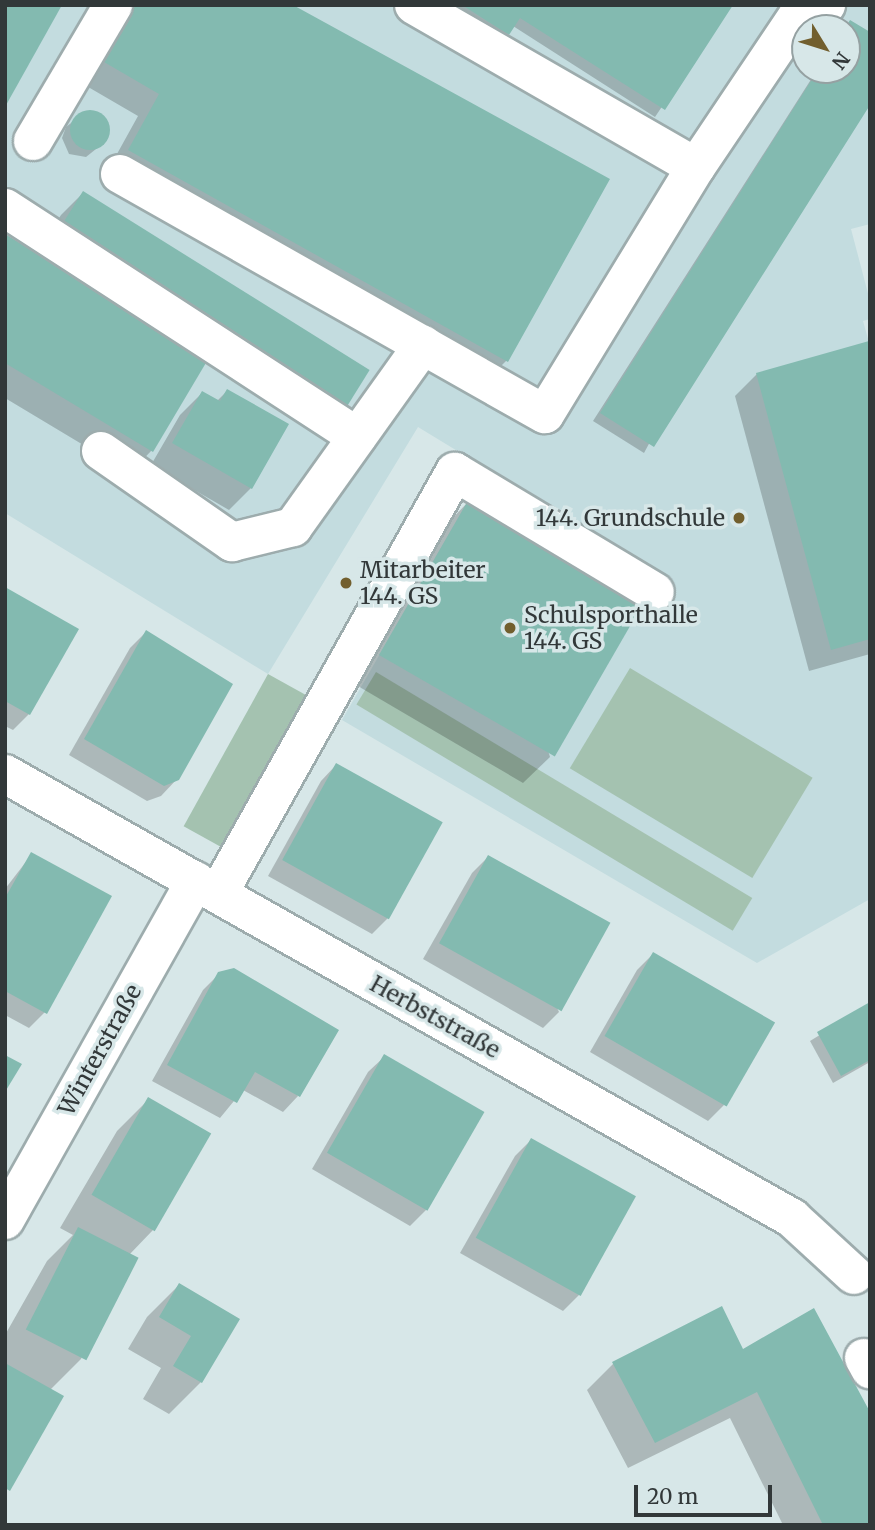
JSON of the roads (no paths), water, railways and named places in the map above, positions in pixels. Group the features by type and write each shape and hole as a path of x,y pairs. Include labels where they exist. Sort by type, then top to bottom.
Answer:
{"street":[{"path":"33,141 113,5"},
{"path":"414,5 696,167"},
{"path":"120,174 545,414 696,167 798,15 826,5"},
{"path":"5,208 357,437"},
{"path":"101,451 232,542 293,527 423,345"},
{"name":"Winterstraße","path":"5,1220 455,472 655,592"},
{"name":"Herbststraße","path":"5,774 792,1218 854,1275"}],"place":[{"name":"144. Grundschule","path":"739,518"},
{"name":"Mitarbeiter 144. GS","path":"346,583"},
{"name":"Schulsporthalle 144. GS","path":"510,628"}]}
